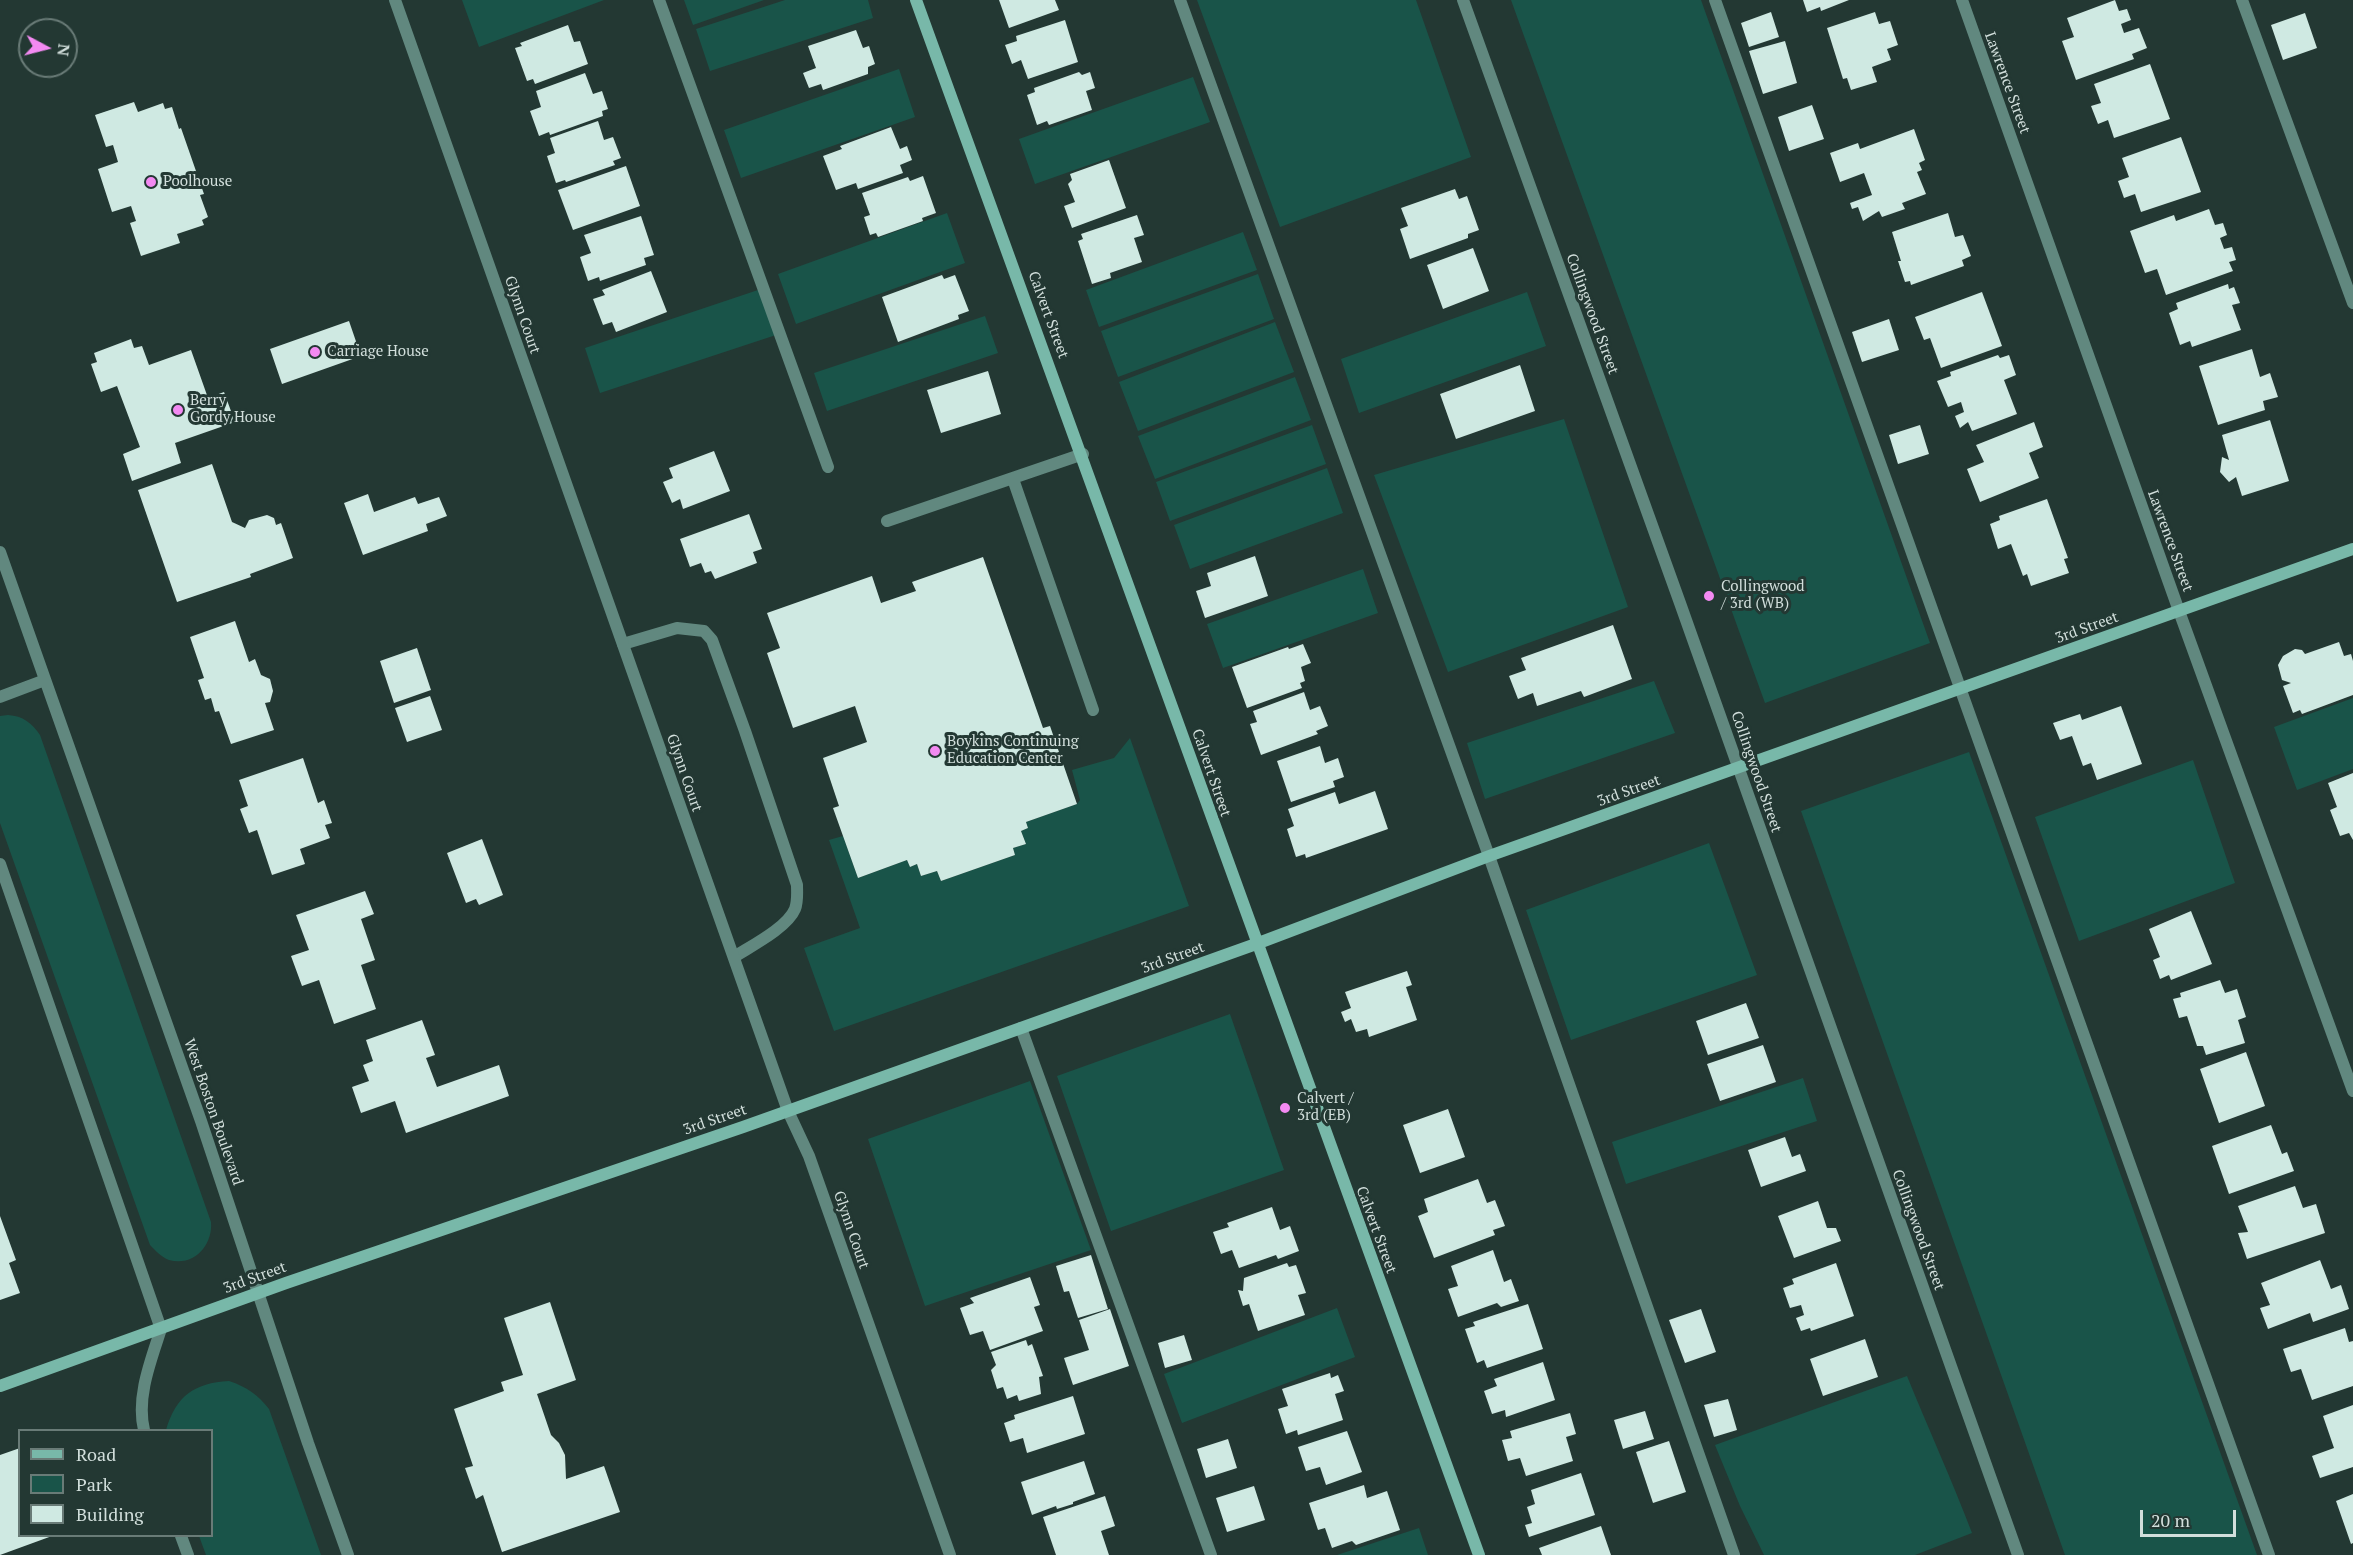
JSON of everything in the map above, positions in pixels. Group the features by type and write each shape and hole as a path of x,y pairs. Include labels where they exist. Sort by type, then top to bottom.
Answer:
{"street":[{"name":"Glynn Court","path":"395,0 788,1111 809,1156 950,1555"},
{"path":"659,0 828,467"},
{"name":"Calvert Street","path":"916,0 1083,454 1256,944 1479,1555"},
{"path":"1180,0 1489,856 1734,1555"},
{"name":"Collingwood Street","path":"1463,0 2018,1555"},
{"path":"1715,0 2269,1555"},
{"name":"Lawrence Street","path":"1962,0 2179,611 2353,1091"},
{"path":"2242,0 2353,303"},
{"path":"887,521 1083,454"},
{"path":"1013,479 1094,710"},
{"name":"3rd Street","path":"0,1386 258,1293 1022,1028 1256,944 1489,856 2353,549"},
{"name":"West Boston Boulevard","path":"0,552 198,1110 348,1555"},
{"path":"623,644 677,628 704,631 711,640 745,731 797,885 797,898 795,909 781,926 734,957"},
{"path":"0,697 45,680"},
{"path":"0,864 161,1329 144,1389 144,1429"},
{"path":"1022,1028 1211,1555"},
{"path":"181,1537 188,1555"}],"green space":[{"path":"462,0 604,0 479,47"},
{"path":"684,0 764,0 693,25"},
{"path":"785,0 868,0 873,18 710,71 696,29"},
{"path":"1197,0 1416,0 1471,157 1280,227"},
{"path":"1511,0 1701,0 1930,643 1765,703"},
{"path":"899,69 915,117 741,178 724,130"},
{"path":"1193,77 1210,122 1035,184 1019,139"},
{"path":"947,213 965,263 796,324 778,274"},
{"path":"1243,232 1257,270 1099,327 1086,290"},
{"path":"1258,274 1274,319 1118,377 1101,331"},
{"path":"761,289 776,335 600,393 585,348"},
{"path":"1527,292 1546,346 1359,413 1341,359"},
{"path":"985,316 998,353 827,411 814,373"},
{"path":"1275,322 1294,372 1138,431 1119,382"},
{"path":"1295,377 1311,420 1155,479 1138,436"},
{"path":"1564,419 1628,607 1448,672 1374,475"},
{"path":"1312,425 1326,464 1170,521 1156,482"},
{"path":"1327,468 1343,513 1190,569 1174,525"},
{"path":"1363,569 1378,613 1223,668 1207,624"},
{"path":"1654,681 1675,733 1485,799 1467,743"},
{"path":"2353,698 2353,769 2297,790 2274,727"},
{"path":"8,715 27,721 40,735 211,1222 209,1239 205,1246 194,1257 186,1260 169,1260 150,1245 0,823 0,716"},
{"path":"1130,738 1189,906 834,1031 804,948 860,928 829,840 843,836 858,878 907,860 910,867 917,864 921,876 937,871 941,881 1015,855 1013,848 1026,844 1021,831 1028,828 1026,822 1077,804 1080,800 1072,770 1114,758"},
{"path":"1969,752 2257,1555 2065,1555 1801,811"},
{"path":"2193,760 2235,883 2079,941 2035,817"},
{"path":"1709,843 1757,975 1571,1040 1526,910"},
{"path":"1230,1014 1284,1170 1111,1231 1057,1076"},
{"path":"1803,1078 1817,1121 1626,1184 1612,1142"},
{"path":"1030,1081 1091,1250 925,1306 868,1139"},
{"path":"1337,1308 1355,1357 1182,1423 1164,1374"},
{"path":"1907,1376 1972,1533 1915,1555 1764,1555 1740,1506 1715,1445"},
{"path":"229,1381 241,1386 252,1392 269,1409 321,1555 206,1555 199,1537 213,1537 213,1429 166,1429 181,1400 196,1388"},
{"path":"1419,1528 1428,1555 1337,1555"}],"building":[{"path":"999,0 1055,0 1059,10 1009,28"},
{"path":"1803,0 1849,0 1821,11 1820,7 1807,12"},
{"path":"2115,0 2119,11 2127,9 2131,20 2121,24 2124,33 2139,28 2147,48 2132,54 2134,59 2076,80 2062,41 2074,37 2067,18"},
{"path":"1771,12 1779,37 1749,47 1741,23"},
{"path":"1875,12 1879,24 1890,21 1898,45 1887,49 1891,60 1872,67 1877,82 1851,90 1847,78 1843,79 1827,28"},
{"path":"2305,13 2317,48 2283,60 2271,25"},
{"path":"1065,20 1078,62 1028,79 1021,60 1012,64 1005,45 1017,41 1016,36"},
{"path":"568,25 574,42 580,41 588,64 535,84 533,79 527,81 515,48 522,46 520,43"},
{"path":"856,30 863,48 869,46 875,64 868,67 868,74 823,90 821,84 809,88 803,73 816,68 808,46"},
{"path":"1785,41 1797,83 1763,94 1749,51"},
{"path":"2150,64 2170,119 2114,138 2108,120 2098,124 2091,106 2101,103 2094,84"},
{"path":"1079,72 1082,75 1090,72 1095,88 1086,91 1092,110 1049,125 1047,121 1037,125 1027,95 1035,92 1034,88"},
{"path":"585,73 593,94 602,91 608,109 602,111 603,116 550,135 549,132 539,136 530,111 541,107 536,91"},
{"name":"Poolhouse","path":"134,102 138,112 163,103 165,109 172,107 204,194 200,195 208,217 202,220 204,225 177,234 180,243 141,256 130,223 136,221 131,206 112,212 98,169 118,162 113,145 106,147 95,115"},
{"path":"1812,105 1824,139 1789,151 1778,117"},
{"path":"598,121 604,140 613,137 621,158 613,161 615,165 566,182 565,180 556,183 547,156 555,153 550,138"},
{"path":"891,127 900,149 907,146 912,160 900,165 903,173 858,189 856,183 836,190 823,156 842,149 840,146"},
{"path":"1914,129 1925,160 1919,163 1922,170 1917,172 1926,194 1902,203 1905,209 1882,217 1879,211 1863,221 1858,207 1852,209 1850,203 1872,195 1864,173 1840,182 1830,153 1858,143 1860,149"},
{"path":"2181,137 2201,192 2141,212 2135,194 2124,198 2118,181 2129,177 2122,158"},
{"path":"1109,160 1126,208 1072,228 1064,206 1075,202 1068,184 1072,180 1070,174"},
{"path":"626,166 640,206 573,230 558,190"},
{"path":"923,176 936,213 922,218 923,221 878,237 876,233 870,235 864,217 870,215 862,193 908,177 910,181"},
{"path":"1455,189 1459,199 1467,196 1479,230 1468,234 1468,238 1410,259 1400,229 1408,226 1401,208"},
{"path":"2209,209 2215,225 2223,223 2227,235 2220,238 2224,249 2232,247 2236,260 2229,262 2233,271 2166,295 2157,269 2145,273 2130,231 2174,215 2176,221"},
{"path":"1948,213 1955,237 1963,235 1971,256 1962,260 1964,266 1911,285 1910,281 1905,282 1892,232"},
{"path":"1137,215 1144,235 1134,238 1142,262 1110,273 1111,278 1092,284 1078,241 1083,239 1081,234"},
{"path":"641,216 654,255 644,258 646,265 600,281 599,277 588,281 580,257 591,253 584,235"},
{"path":"1473,248 1489,291 1443,309 1427,265"},
{"path":"651,271 667,312 616,332 612,322 603,325 593,299 605,295 602,290"},
{"path":"942,275 944,279 955,275 969,311 958,315 959,319 898,342 882,297"},
{"path":"2228,284 2229,289 2234,287 2240,303 2232,305 2241,330 2192,347 2190,341 2180,345 2169,313 2178,309 2176,303"},
{"path":"1982,292 2002,346 1941,368 1930,338 1924,340 1915,317"},
{"path":"1889,319 1899,350 1862,362 1852,332"},
{"name":"Carriage House","path":"349,321 361,356 282,384 270,349"},
{"name":"Berry Gordy House","path":"131,339 134,348 142,346 149,365 191,350 208,398 224,392 235,422 175,443 181,463 132,481 123,454 140,447 117,386 101,392 91,364 97,362 94,353"},
{"path":"2252,349 2260,377 2270,373 2278,397 2263,401 2265,410 2218,425 2199,366"},
{"path":"1998,355 2000,358 2009,355 2016,375 2004,380 2017,414 1972,431 1968,422 1960,428 1955,416 1964,412 1961,402 1948,407 1937,381 1951,376 1950,372"},
{"path":"1520,365 1535,411 1456,439 1440,394"},
{"path":"988,371 1001,414 941,433 927,390"},
{"path":"2270,420 2289,481 2242,496 2236,477 2229,482 2220,472 2222,457 2229,460 2222,435"},
{"path":"2034,422 2043,447 2029,453 2039,478 1980,502 1967,469 1984,462 1976,445"},
{"path":"1920,425 1929,454 1898,464 1889,435"},
{"path":"714,451 730,491 683,509 680,499 672,503 663,482 673,478 669,468"},
{"path":"212,464 232,522 245,528 249,520 267,515 274,518 276,525 281,523 293,558 250,574 251,577 177,602 138,490"},
{"path":"368,494 374,512 415,497 418,504 439,497 447,516 426,524 428,531 363,555 344,503"},
{"path":"2047,499 2068,558 2064,559 2069,573 2031,586 2027,574 2023,576 2011,544 1998,549 1990,524 2000,520 1999,516"},
{"path":"749,514 762,549 753,552 757,563 715,579 711,571 705,573 701,563 690,567 680,539"},
{"path":"1255,556 1268,596 1205,618 1196,591 1211,586 1207,573"},
{"path":"983,557 1043,728 1050,726 1077,804 1026,822 1028,828 1021,831 1026,844 1013,848 1015,855 941,881 937,871 921,876 917,864 910,867 907,860 858,878 833,808 839,806 823,758 867,742 855,706 793,728 767,653 780,648 767,613 872,576 881,603 916,591 912,582"},
{"path":"235,621 249,662 255,659 261,675 270,679 273,691 270,702 265,703 274,730 231,744 219,711 215,712 211,698 205,700 198,680 204,678 190,637"},
{"path":"1613,625 1632,679 1584,697 1581,691 1537,706 1533,693 1518,699 1509,676 1526,670 1521,658"},
{"path":"2339,642 2344,656 2351,654 2353,661 2353,695 2302,714 2300,710 2293,713 2283,686 2291,683 2282,680 2278,665 2283,656 2295,649 2302,650 2305,654"},
{"path":"1303,644 1311,663 1301,667 1305,681 1300,683 1302,688 1247,708 1232,667"},
{"path":"417,648 431,690 394,703 380,661"},
{"path":"1304,692 1310,710 1320,706 1328,726 1316,731 1318,734 1261,755 1250,724 1257,722 1253,711"},
{"path":"430,696 442,730 407,742 395,708"},
{"path":"2121,706 2142,764 2097,780 2091,763 2083,766 2072,736 2060,740 2053,723 2080,714 2082,720"},
{"path":"1320,746 1325,763 1338,758 1344,777 1333,781 1335,787 1291,802 1277,761"},
{"path":"303,758 318,803 324,800 332,823 325,825 330,838 300,849 305,864 272,875 257,830 249,833 240,809 248,806 239,780"},
{"path":"2353,773 2353,840 2349,833 2340,836 2330,810 2337,807 2328,783"},
{"path":"1375,791 1388,829 1306,858 1305,854 1296,857 1287,829 1294,826 1288,809 1335,792 1339,804"},
{"path":"482,839 503,895 479,905 476,899 466,903 447,853"},
{"path":"365,891 374,914 361,919 375,960 361,965 376,1009 334,1024 319,980 302,986 291,956 309,950 296,915"},
{"path":"2191,911 2212,964 2171,980 2169,975 2160,979 2153,960 2160,957 2149,929"},
{"path":"1407,971 1412,985 1406,987 1417,1020 1369,1037 1367,1029 1356,1032 1351,1019 1345,1022 1341,1012 1351,1008 1345,992"},
{"path":"2220,980 2225,993 2237,989 2246,1017 2238,1020 2245,1043 2206,1055 2203,1046 2197,1046 2187,1016 2179,1018 2173,999 2181,997 2180,993"},
{"path":"1746,1003 1759,1038 1708,1055 1696,1021"},
{"path":"422,1020 435,1055 426,1058 437,1087 499,1065 509,1096 406,1133 395,1101 361,1113 352,1087 369,1081 363,1065 373,1061 366,1040"},
{"path":"1763,1045 1776,1082 1720,1101 1707,1064"},
{"path":"2246,1052 2265,1106 2219,1123 2200,1069"},
{"path":"1448,1109 1465,1157 1420,1173 1403,1125"},
{"path":"2271,1125 2282,1154 2287,1152 2294,1171 2229,1194 2212,1146"},
{"path":"1785,1137 1792,1157 1800,1154 1806,1171 1761,1187 1748,1150"},
{"path":"1478,1179 1487,1203 1495,1200 1505,1226 1493,1230 1495,1235 1434,1258 1418,1216 1428,1212 1424,1199"},
{"path":"2295,1186 2303,1208 2316,1204 2325,1233 2247,1259 2238,1233 2248,1232 2238,1206"},
{"path":"1818,1201 1827,1228 1836,1228 1841,1241 1794,1258 1778,1216"},
{"path":"1272,1207 1280,1230 1290,1226 1299,1251 1278,1259 1276,1255 1239,1268 1232,1250 1221,1254 1213,1232 1229,1227 1227,1223"},
{"path":"0,1216 16,1260 9,1263 20,1293 0,1300"},
{"path":"1493,1250 1504,1282 1511,1279 1519,1301 1501,1307 1497,1303 1458,1317 1448,1289 1458,1286 1451,1266"},
{"path":"1091,1255 1108,1309 1078,1318 1069,1291 1064,1292 1056,1266"},
{"path":"2320,1260 2331,1289 2341,1285 2349,1309 2313,1322 2310,1313 2268,1329 2260,1308 2270,1305 2261,1283"},
{"path":"1287,1263 1289,1267 1296,1265 1306,1293 1298,1295 1305,1315 1258,1331 1249,1304 1243,1306 1238,1290 1243,1291 1244,1278"},
{"path":"1836,1263 1854,1316 1811,1331 1810,1328 1801,1331 1796,1318 1804,1315 1801,1305 1790,1308 1783,1288 1794,1284 1792,1279"},
{"path":"1030,1277 1040,1305 1034,1307 1043,1331 990,1350 983,1331 970,1335 960,1308 974,1303 970,1298"},
{"path":"550,1302 576,1380 537,1394 551,1435 559,1443 565,1455 566,1479 604,1466 620,1512 502,1552 483,1495 476,1499 465,1468 473,1466 454,1409 504,1391 501,1382 523,1375 504,1318"},
{"path":"1528,1304 1543,1349 1487,1368 1484,1360 1477,1363 1465,1329 1475,1326 1473,1322"},
{"path":"1110,1309 1129,1366 1073,1385 1064,1358 1089,1350 1079,1320"},
{"path":"1701,1309 1716,1352 1685,1363 1669,1320"},
{"path":"2345,1328 2349,1342 2353,1341 2353,1386 2312,1400 2301,1369 2291,1372 2283,1349"},
{"path":"1184,1335 1192,1360 1165,1368 1158,1343"},
{"path":"1865,1339 1878,1377 1823,1396 1810,1359"},
{"path":"1026,1340 1028,1346 1032,1344 1043,1376 1039,1377 1041,1394 1019,1401 1017,1395 1007,1399 1003,1387 997,1389 991,1370 996,1365 991,1352"},
{"path":"1543,1362 1555,1400 1506,1417 1505,1410 1492,1414 1484,1391 1497,1386 1494,1379"},
{"path":"1330,1373 1331,1378 1338,1375 1344,1391 1335,1394 1343,1420 1298,1435 1297,1430 1286,1434 1278,1409 1288,1406 1282,1389"},
{"path":"1073,1396 1085,1434 1027,1453 1023,1438 1010,1442 1004,1423 1015,1419 1014,1415"},
{"path":"1728,1399 1737,1430 1714,1437 1704,1405"},
{"path":"2353,1405 2353,1467 2320,1478 2312,1456 2334,1448 2323,1416"},
{"path":"1645,1411 1654,1439 1623,1449 1614,1420"},
{"path":"1570,1413 1576,1434 1566,1437 1573,1461 1526,1476 1520,1458 1508,1461 1502,1440 1512,1438 1510,1431"},
{"path":"1347,1431 1362,1472 1326,1485 1320,1467 1306,1471 1298,1447"},
{"path":"1228,1439 1237,1468 1206,1478 1197,1449"},
{"path":"1669,1441 1686,1492 1653,1503 1636,1452"},
{"path":"18,1449 18,1537 49,1537 0,1555 0,1455"},
{"path":"1084,1461 1095,1494 1073,1502 1073,1504 1057,1509 1056,1506 1032,1515 1021,1482"},
{"path":"1581,1473 1595,1515 1529,1537 1525,1525 1532,1523 1527,1507 1535,1504 1531,1490"},
{"path":"1364,1485 1367,1498 1387,1491 1400,1530 1356,1545 1352,1541 1332,1548 1325,1528 1318,1530 1309,1503"},
{"path":"1254,1486 1265,1520 1227,1532 1216,1498"},
{"path":"2353,1494 2353,1543 2351,1544 2336,1501"},
{"path":"1105,1496 1115,1526 1101,1531 1109,1555 1056,1555 1043,1517"},
{"path":"1601,1526 1611,1555 1542,1555 1539,1548"}],"place":[{"name":"Poolhouse","path":"151,182"},
{"name":"Carriage House","path":"315,352"},
{"name":"Berry Gordy House","path":"178,410"},
{"name":"Collingwood / 3rd (WB)","path":"1709,596"},
{"name":"Boykins Continuing Education Center","path":"935,751"},
{"name":"Calvert / 3rd (EB)","path":"1285,1108"}]}
